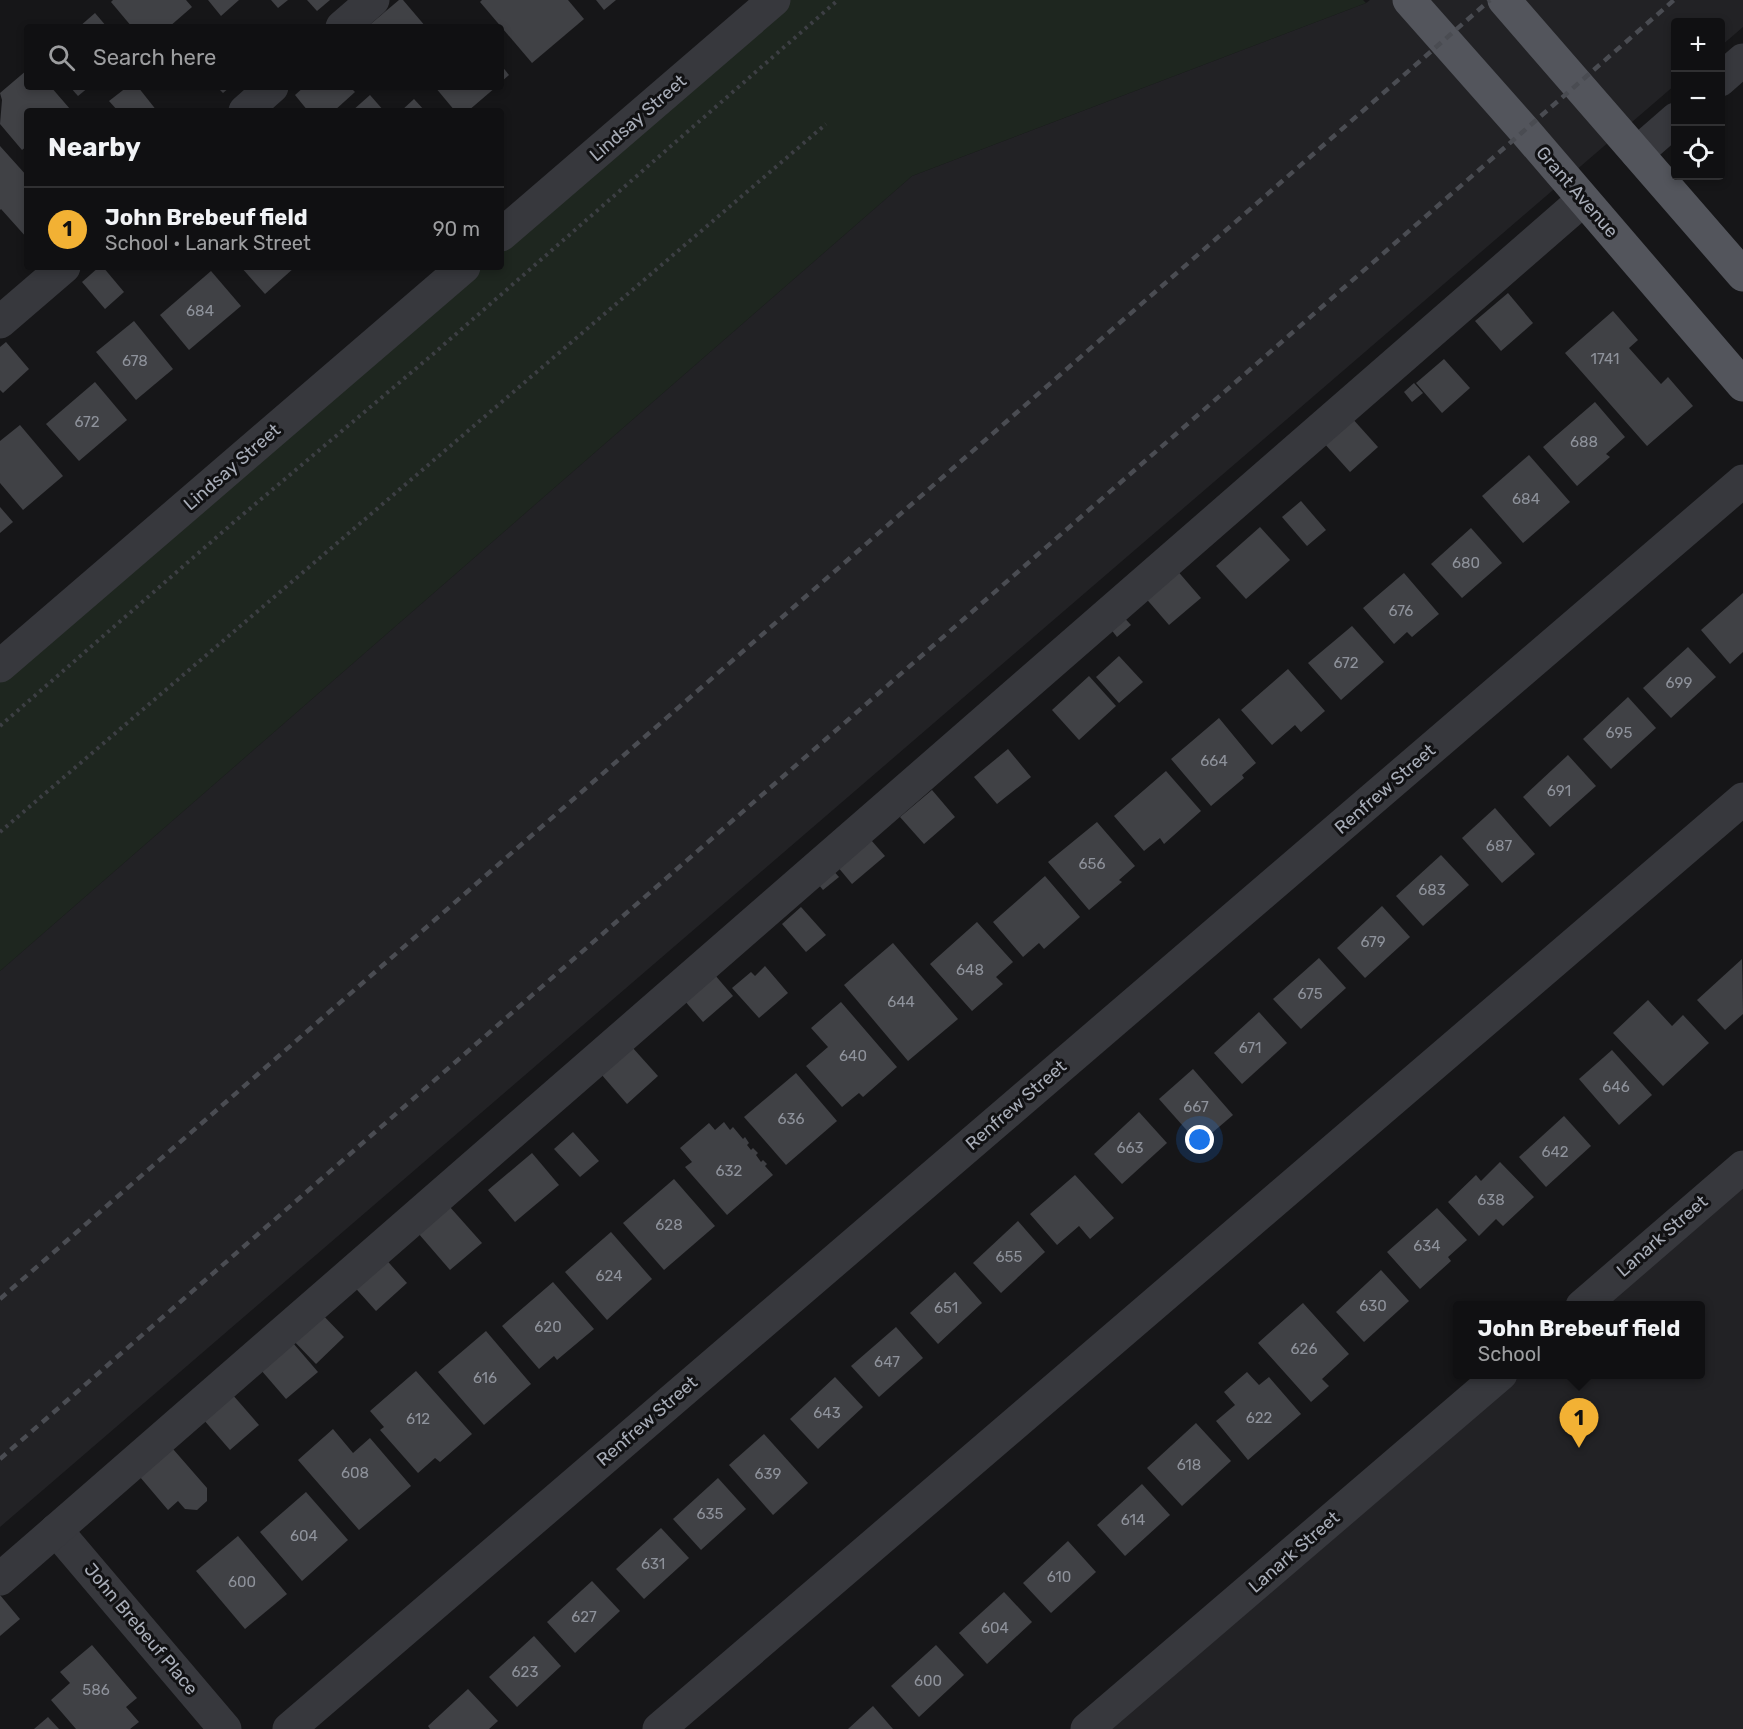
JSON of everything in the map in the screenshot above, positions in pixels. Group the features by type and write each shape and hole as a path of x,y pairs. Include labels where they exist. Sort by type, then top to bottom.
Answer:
{"main road":[{"name":"Grant Avenue","path":"1409,0 1743,384"},
{"path":"1504,0 1743,275"}],"street":[{"path":"345,24 373,0"},
{"name":"Lindsay Street","path":"504,232 774,0"},
{"path":"1725,76 1743,60"},
{"path":"248,108 269,90"},
{"path":"1637,153 1671,123"},
{"path":"0,1579 1583,200"},
{"path":"0,322 61,270"},
{"name":"Lindsay Street","path":"0,666 461,270"},
{"name":"Renfrew Street","path":"289,1729 1743,481"},
{"path":"659,1729 1743,799"},
{"name":"Lanark Street","path":"1587,1301 1743,1167"},
{"name":"Lanark Street","path":"1087,1729 1495,1379"},
{"name":"John Brebeuf Place","path":"56,1530 225,1729"}],"path":[{"path":"0,726 234,522 432,355 838,0"},
{"path":"0,832 826,124"}],"shaded area":[{"path":"775,0 1363,0 1366,3 912,176 0,971 0,666 461,270 504,270 504,232"},
{"path":"1370,0 1743,0 1743,27 1725,43 1725,18 1671,18 1671,88 0,1527 0,971 912,176"},
{"path":"1743,1167 1743,1729 1087,1729 1496,1379 1705,1379 1705,1301 1587,1301"}],"building":[{"path":"113,0 186,0 192,7 172,24 129,24 111,2"},
{"path":"208,0 239,0 221,16"},
{"path":"271,0 288,0 278,8"},
{"path":"307,0 330,0 317,11"},
{"path":"399,0 403,0 423,24 371,24"},
{"path":"482,0 568,0 584,19 532,63 504,30 504,24 499,24 480,2"},
{"path":"596,0 616,0 604,10"},
{"path":"95,13 104,24 82,24"},
{"path":"504,69 509,75 504,79"},
{"path":"24,73 24,90 54,90 69,108 24,108 24,148 22,150 0,124 2,100 0,93"},
{"path":"73,90 85,90 78,96"},
{"path":"123,90 140,90 155,108 115,108 109,101"},
{"path":"301,90 353,90 355,92 337,108 306,108 295,95"},
{"path":"438,90 492,90 472,108 452,108"},
{"path":"370,95 381,108 355,108"},
{"path":"414,99 422,108 404,108"},
{"path":"0,146 24,173 24,235 0,210"},
{"path":"96,270 106,270 124,292 105,309 82,282"},
{"path":"244,270 292,270 265,294"},
{"path":"211,271 241,306 189,350 160,315"},
{"path":"1508,293 1533,323 1501,351 1475,321"},
{"path":"1613,311 1638,340 1629,348 1661,384 1668,377 1693,406 1647,446 1565,353"},
{"path":"134,321 173,369 136,400 96,352"},
{"path":"6,342 29,369 3,393 0,390 0,347"},
{"path":"1444,359 1470,388 1442,413 1416,383"},
{"path":"95,382 127,420 79,461 46,424"},
{"path":"1414,383 1423,393 1412,402 1404,392"},
{"path":"1595,402 1625,437 1606,454 1610,457 1577,486 1543,447"},
{"path":"1351,417 1378,447 1350,472 1323,442"},
{"path":"20,425 63,476 23,510 0,483 0,441"},
{"path":"1529,455 1570,502 1523,543 1482,496"},
{"path":"1301,501 1326,530 1307,546 1282,517"},
{"path":"0,507 13,522 0,533"},
{"path":"1260,527 1290,560 1246,599 1216,566"},
{"path":"1471,528 1502,563 1462,598 1431,564"},
{"path":"1175,568 1201,598 1169,625 1143,595"},
{"path":"1404,573 1439,614 1412,637 1407,632 1394,644 1363,608"},
{"path":"1743,593 1743,652 1730,664 1701,630"},
{"path":"1119,612 1131,625 1117,637 1106,623"},
{"path":"1352,626 1384,662 1341,700 1308,663"},
{"path":"1688,647 1716,677 1671,718 1643,688"},
{"path":"1119,656 1143,682 1119,703 1096,677"},
{"path":"1288,669 1325,711 1301,732 1295,725 1272,745 1241,710"},
{"path":"1089,676 1116,706 1079,740 1052,710"},
{"path":"1628,697 1656,728 1611,769 1583,739"},
{"path":"1219,718 1256,763 1242,775 1244,778 1211,806 1171,759"},
{"path":"1008,749 1031,777 997,804 974,777"},
{"path":"1568,755 1596,786 1550,827 1523,797"},
{"path":"1166,771 1201,811 1164,844 1160,838 1144,851 1114,816"},
{"path":"932,790 955,817 924,844 900,817"},
{"path":"1495,808 1535,854 1502,883 1462,838"},
{"path":"1097,822 1135,866 1119,880 1122,882 1089,910 1048,862"},
{"path":"864,832 885,856 852,884 832,860"},
{"path":"1441,855 1469,885 1423,926 1396,896"},
{"path":"830,867 839,877 823,890 814,879"},
{"path":"1045,876 1080,917 1044,949 1039,943 1023,957 993,922"},
{"path":"1382,906 1410,937 1365,978 1337,948"},
{"path":"801,907 826,935 806,952 782,924"},
{"path":"977,922 1013,962 996,977 1003,984 972,1011 930,964"},
{"path":"893,943 958,1019 908,1061 844,985"},
{"path":"1319,958 1346,988 1301,1029 1273,999"},
{"path":"1742,959 1743,1014 1725,1030 1697,1000"},
{"path":"765,966 788,993 759,1018 732,988 751,972 755,976"},
{"path":"708,967 733,996 703,1022 678,993"},
{"path":"1648,1000 1672,1026 1683,1015 1709,1043 1663,1086 1613,1033"},
{"path":"841,1002 897,1067 863,1097 859,1093 842,1107 806,1066 828,1047 811,1028"},
{"path":"1259,1012 1287,1043 1242,1084 1214,1053"},
{"path":"632,1047 658,1076 627,1104 601,1074"},
{"path":"1612,1050 1652,1095 1619,1125 1579,1079"},
{"path":"1193,1069 1233,1115 1199,1144 1159,1099"},
{"path":"796,1073 837,1121 786,1165 744,1117"},
{"path":"1139,1112 1167,1143 1122,1184 1094,1154"},
{"path":"1564,1116 1591,1146 1546,1187 1519,1157"},
{"path":"724,1122 730,1130 733,1127 743,1139 745,1137 749,1143 747,1145 758,1153 756,1155 761,1162 763,1160 767,1164 765,1166 773,1175 727,1215 685,1167 692,1162 680,1148 709,1123 715,1130"},
{"path":"573,1132 599,1161 580,1177 554,1149"},
{"path":"532,1153 559,1185 515,1222 488,1190"},
{"path":"1500,1162 1534,1197 1503,1226 1496,1219 1479,1236 1448,1202 1476,1175 1481,1181"},
{"path":"1075,1175 1114,1218 1090,1239 1079,1226 1057,1245 1030,1214"},
{"path":"674,1179 715,1226 664,1270 623,1223"},
{"path":"449,1206 482,1243 450,1270 418,1233"},
{"path":"1437,1208 1467,1240 1448,1257 1451,1261 1420,1289 1387,1252"},
{"path":"1018,1221 1045,1252 1001,1293 973,1263"},
{"path":"611,1232 652,1279 607,1320 565,1272"},
{"path":"382,1255 407,1283 376,1311 350,1282"},
{"path":"1381,1270 1409,1301 1364,1342 1336,1312"},
{"path":"955,1272 982,1303 938,1344 910,1313"},
{"path":"553,1282 594,1329 557,1360 554,1356 539,1369 502,1326"},
{"path":"1303,1303 1349,1354 1322,1379 1329,1386 1311,1402 1258,1343"},
{"path":"317,1309 344,1337 316,1364 289,1336"},
{"path":"896,1327 923,1358 879,1397 851,1366"},
{"path":"486,1331 531,1384 484,1425 438,1372"},
{"path":"293,1343 318,1372 286,1399 261,1370"},
{"path":"416,1371 472,1434 440,1462 435,1458 418,1473 380,1430 384,1427 370,1411"},
{"path":"1247,1372 1259,1385 1269,1377 1301,1414 1248,1460 1216,1421 1235,1405 1224,1392"},
{"path":"835,1377 863,1407 818,1449 790,1419"},
{"path":"232,1394 259,1425 230,1450 203,1419"},
{"path":"1196,1423 1231,1461 1182,1506 1147,1468"},
{"path":"333,1429 353,1453 370,1438 411,1486 359,1530 298,1460"},
{"path":"764,1434 808,1483 773,1515 729,1465"},
{"path":"173,1449 207,1488 207,1501 197,1510 185,1509 178,1501 168,1510 140,1477"},
{"path":"718,1478 746,1509 701,1550 673,1519"},
{"path":"1142,1484 1170,1515 1125,1556 1097,1525"},
{"path":"306,1492 348,1540 302,1581 260,1532"},
{"path":"661,1528 689,1558 644,1599 616,1569"},
{"path":"238,1536 287,1594 245,1629 196,1571"},
{"path":"1068,1541 1096,1572 1051,1613 1023,1583"},
{"path":"592,1581 620,1611 575,1653 547,1622"},
{"path":"1004,1592 1032,1622 987,1664 959,1633"},
{"path":"0,1595 20,1619 0,1636"},
{"path":"534,1636 561,1666 517,1707 489,1677"},
{"path":"92,1645 137,1698 126,1707 139,1722 130,1729 76,1729 51,1700 70,1683 60,1672"},
{"path":"936,1645 964,1675 919,1717 891,1686"},
{"path":"468,1689 498,1721 489,1729 430,1729 428,1726"},
{"path":"873,1706 893,1729 848,1729"},
{"path":"48,1717 59,1729 34,1729"}],"railway":[{"path":"0,1299 1490,0"},
{"path":"0,1459 1674,0"}],"place":[{"name":"John Brebeuf field","path":"1579,1448"}]}
